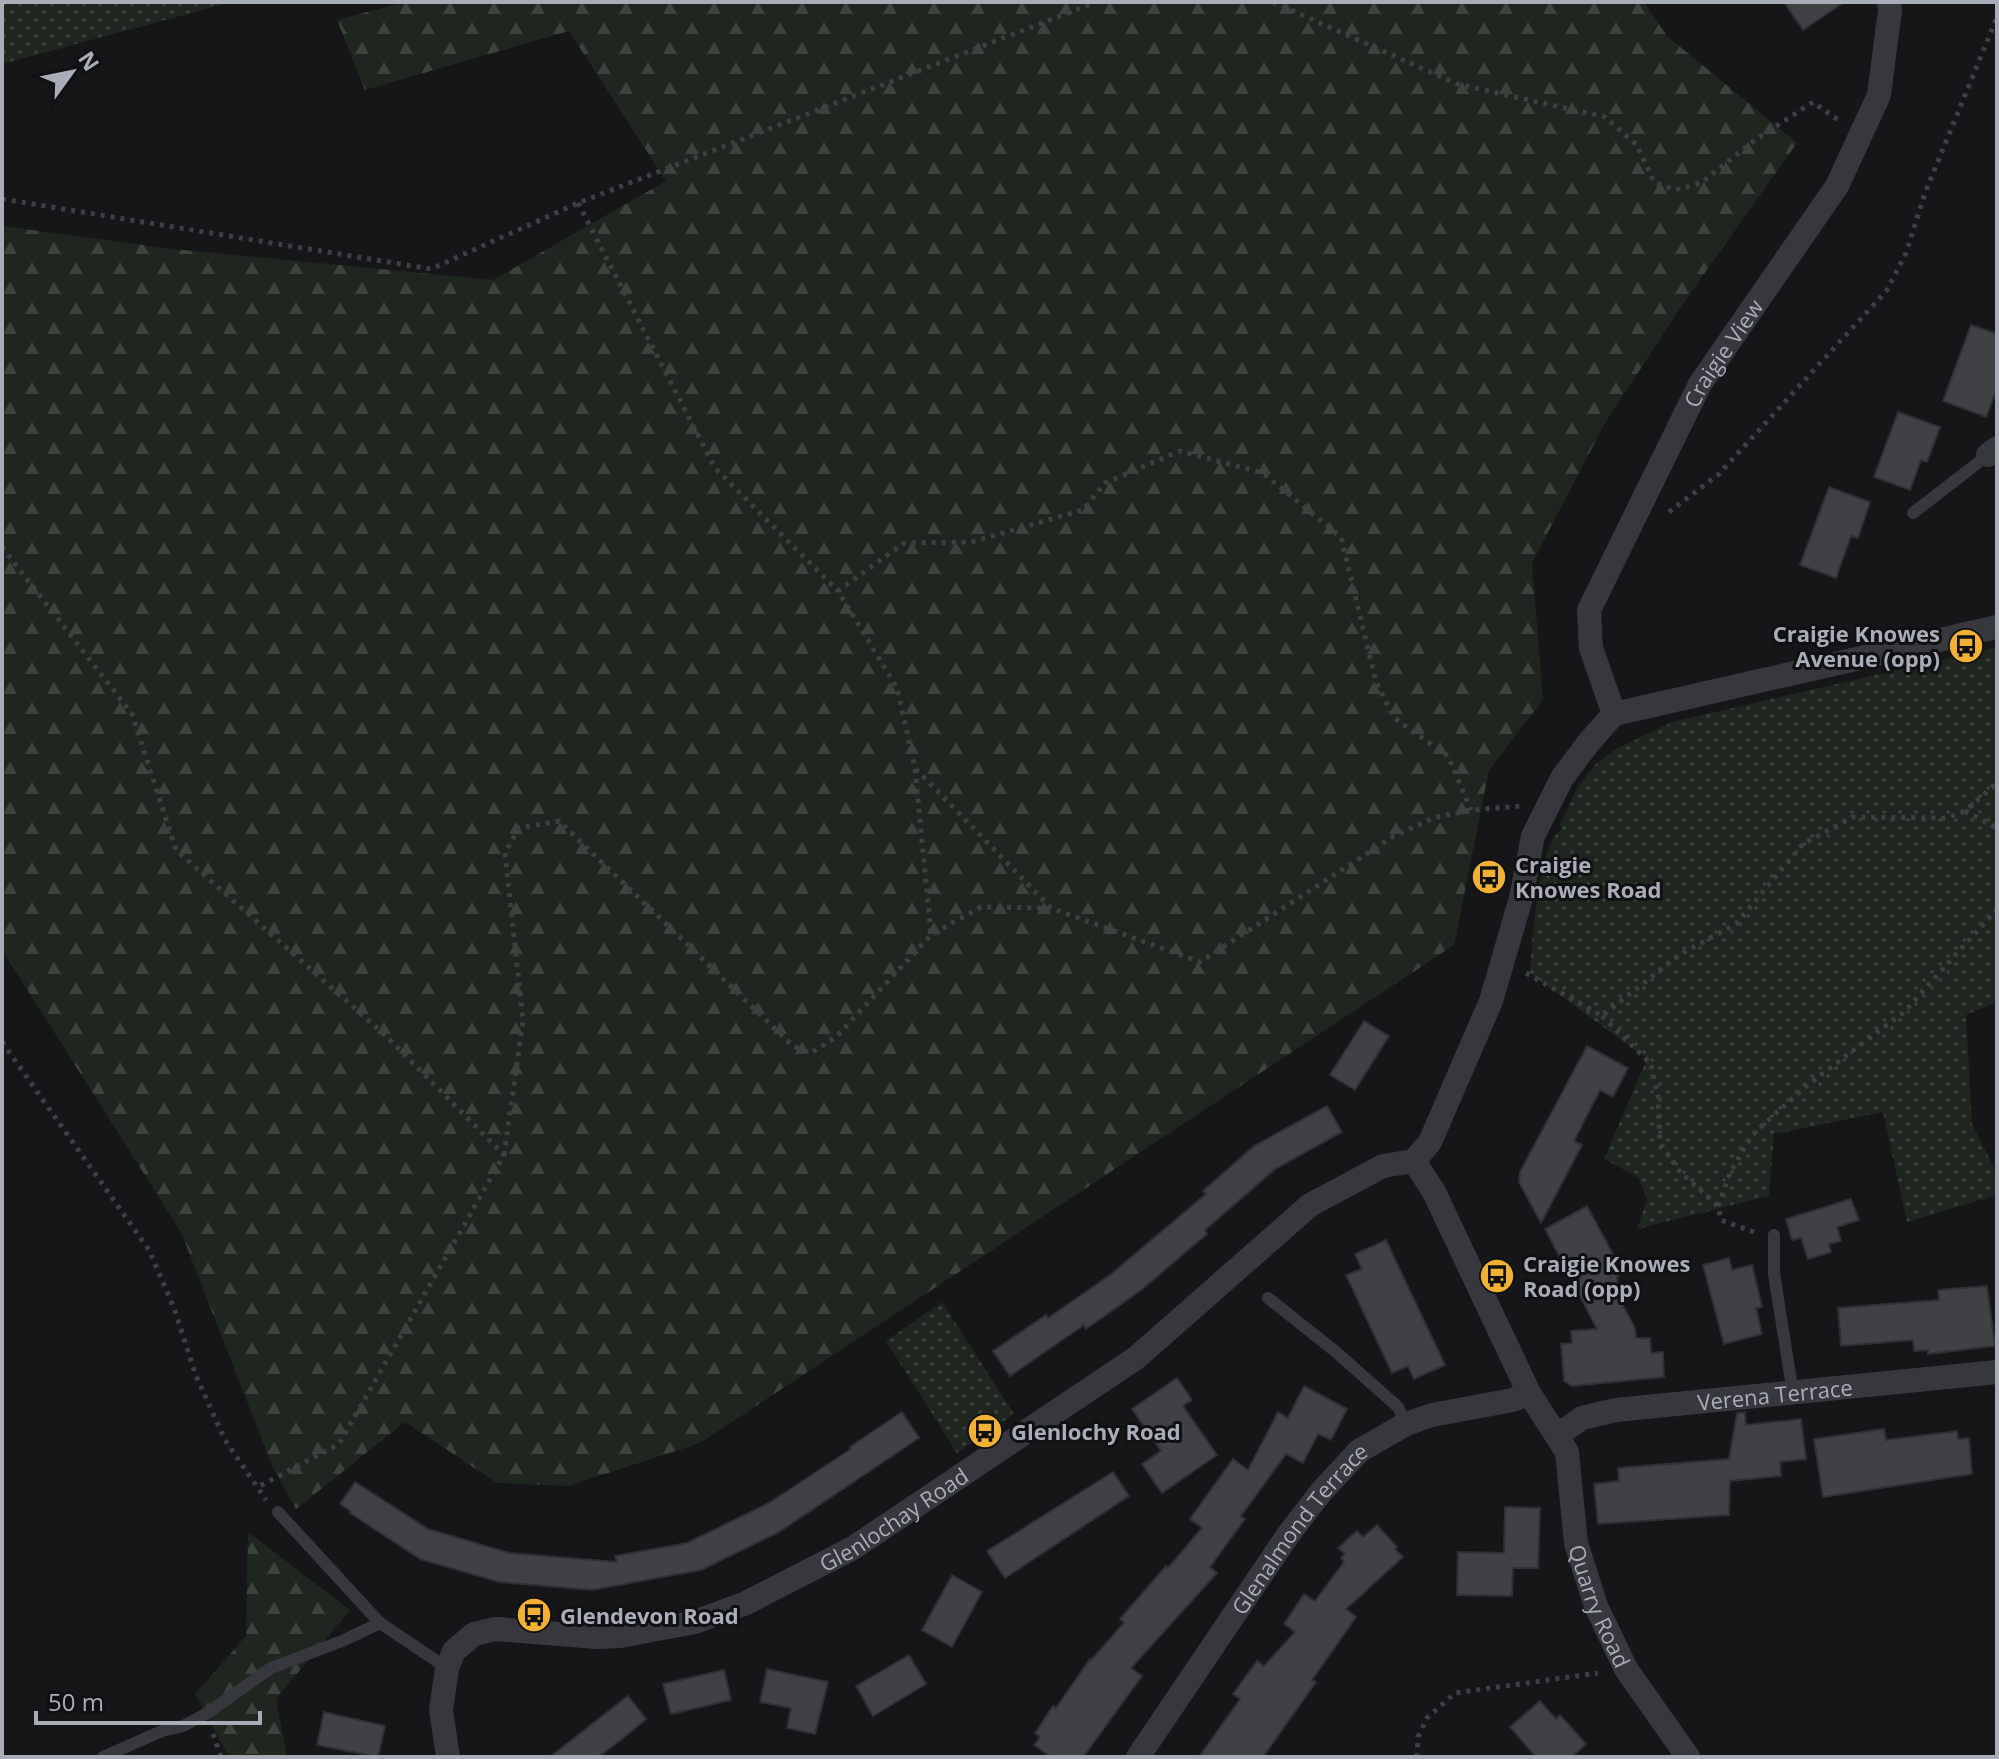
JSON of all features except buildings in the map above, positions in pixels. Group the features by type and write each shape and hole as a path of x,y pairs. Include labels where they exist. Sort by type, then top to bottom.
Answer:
{"street":[{"name":"Craigie View","path":"1614,714 1591,648 1589,610 1700,384 1837,186 1879,95 1889,2"},
{"path":"1558,1435 1529,1393 1434,1192 1414,1161 1430,1142 1491,1001 1521,898 1533,836 1562,778 1614,714 1997,627"},
{"name":"Glenlochay Road","path":"447,1668 454,1651 474,1634 485,1630 597,1637 643,1633 695,1622 746,1603 853,1548 1136,1358 1310,1205 1383,1166 1414,1161"},
{"name":"Verena Terrace","path":"1558,1435 1582,1418 1616,1410 1997,1372"},
{"name":"Glenalmond Terrace","path":"1138,1757 1288,1535 1321,1492 1359,1451 1406,1424 1432,1415 1513,1400 1529,1393"},
{"name":"Quarry Road","path":"1558,1435 1567,1452 1576,1543 1596,1606 1626,1669 1688,1757"},
{"path":"447,1668 441,1710 448,1757"}],"lane":[{"path":"1913,513 1992,451"},
{"path":"1774,1235 1774,1274 1793,1393"},
{"path":"1268,1298 1398,1407 1406,1424"},
{"path":"278,1512 380,1623 447,1668"},
{"path":"103,1757 195,1720 271,1668 380,1623"}],"path":[{"path":"2,199 431,269 578,203 1096,2"},
{"path":"1273,2 1457,84 1605,117 1637,145 1654,182 1675,190 1701,183 1755,140 1813,102 1860,136"},
{"path":"1656,521 1719,474 1887,290 1906,253 1925,193 1997,17"},
{"path":"578,203 715,468 838,591 897,688 915,768 931,935"},
{"path":"838,591 904,543 971,542 1083,510 1105,483 1180,451 1263,473 1341,537 1376,682 1394,718 1448,756 1471,810"},
{"path":"2,547 132,714 176,850 386,1036 504,1155"},
{"path":"915,768 1051,908"},
{"path":"1602,1016 1679,955 1736,924 1803,844 1853,817 1946,818 1965,811 1997,783"},
{"path":"256,1488 339,1444 504,1155 523,1021 505,853 519,828 559,821 793,1046 811,1053 836,1037 931,935 981,907 1051,908 1200,962 1394,836 1436,817 1471,810 1549,804"},
{"path":"1965,811 1997,828"},
{"path":"1774,1274 1768,1242 1752,1231 1721,1220 1718,1206 1730,1173 1752,1135 1805,1087 1904,1012 1997,909"},
{"path":"1501,966 1533,976 1602,1016 1651,1064 1658,1096 1660,1143 1680,1172 1718,1206"},
{"path":"2,1042 149,1250 174,1308 196,1376 225,1440 256,1488 278,1512"},
{"path":"1417,1757 1418,1737 1427,1718 1455,1693 1626,1669"}],"green space":[{"path":"2,2 232,2 2,64"},
{"path":"405,2 1644,2 1667,36 1797,143 1682,305 1604,425 1532,563 1543,700 1489,770 1454,945 700,1443 568,1486 497,1483 405,1422 296,1509 273,1468 181,1232 2,950 2,226 173,249 493,280 666,181 569,31 365,90 337,20"},
{"path":"1997,647 1997,1002 1966,1015 1972,1124 1997,1174 1997,1195 1907,1222 1883,1112 1774,1134 1769,1196 1637,1229 1647,1200 1639,1178 1604,1159 1647,1059 1530,973 1535,919 1547,853 1562,829 1560,825 1577,788 1595,765 1616,749 1672,722"},
{"path":"942,1302 1014,1414 957,1453 886,1341"},
{"path":"248,1532 350,1610 276,1699 287,1757 229,1757 195,1694 246,1636"}],"place":[{"name":"Craigie Knowes Avenue (opp)","path":"1966,646"},
{"name":"Craigie Knowes Road","path":"1489,877"},
{"name":"Craigie Knowes Road (opp)","path":"1497,1276"},
{"name":"Glenlochy Road","path":"985,1431"},
{"name":"Glendevon Road","path":"534,1615"}]}
